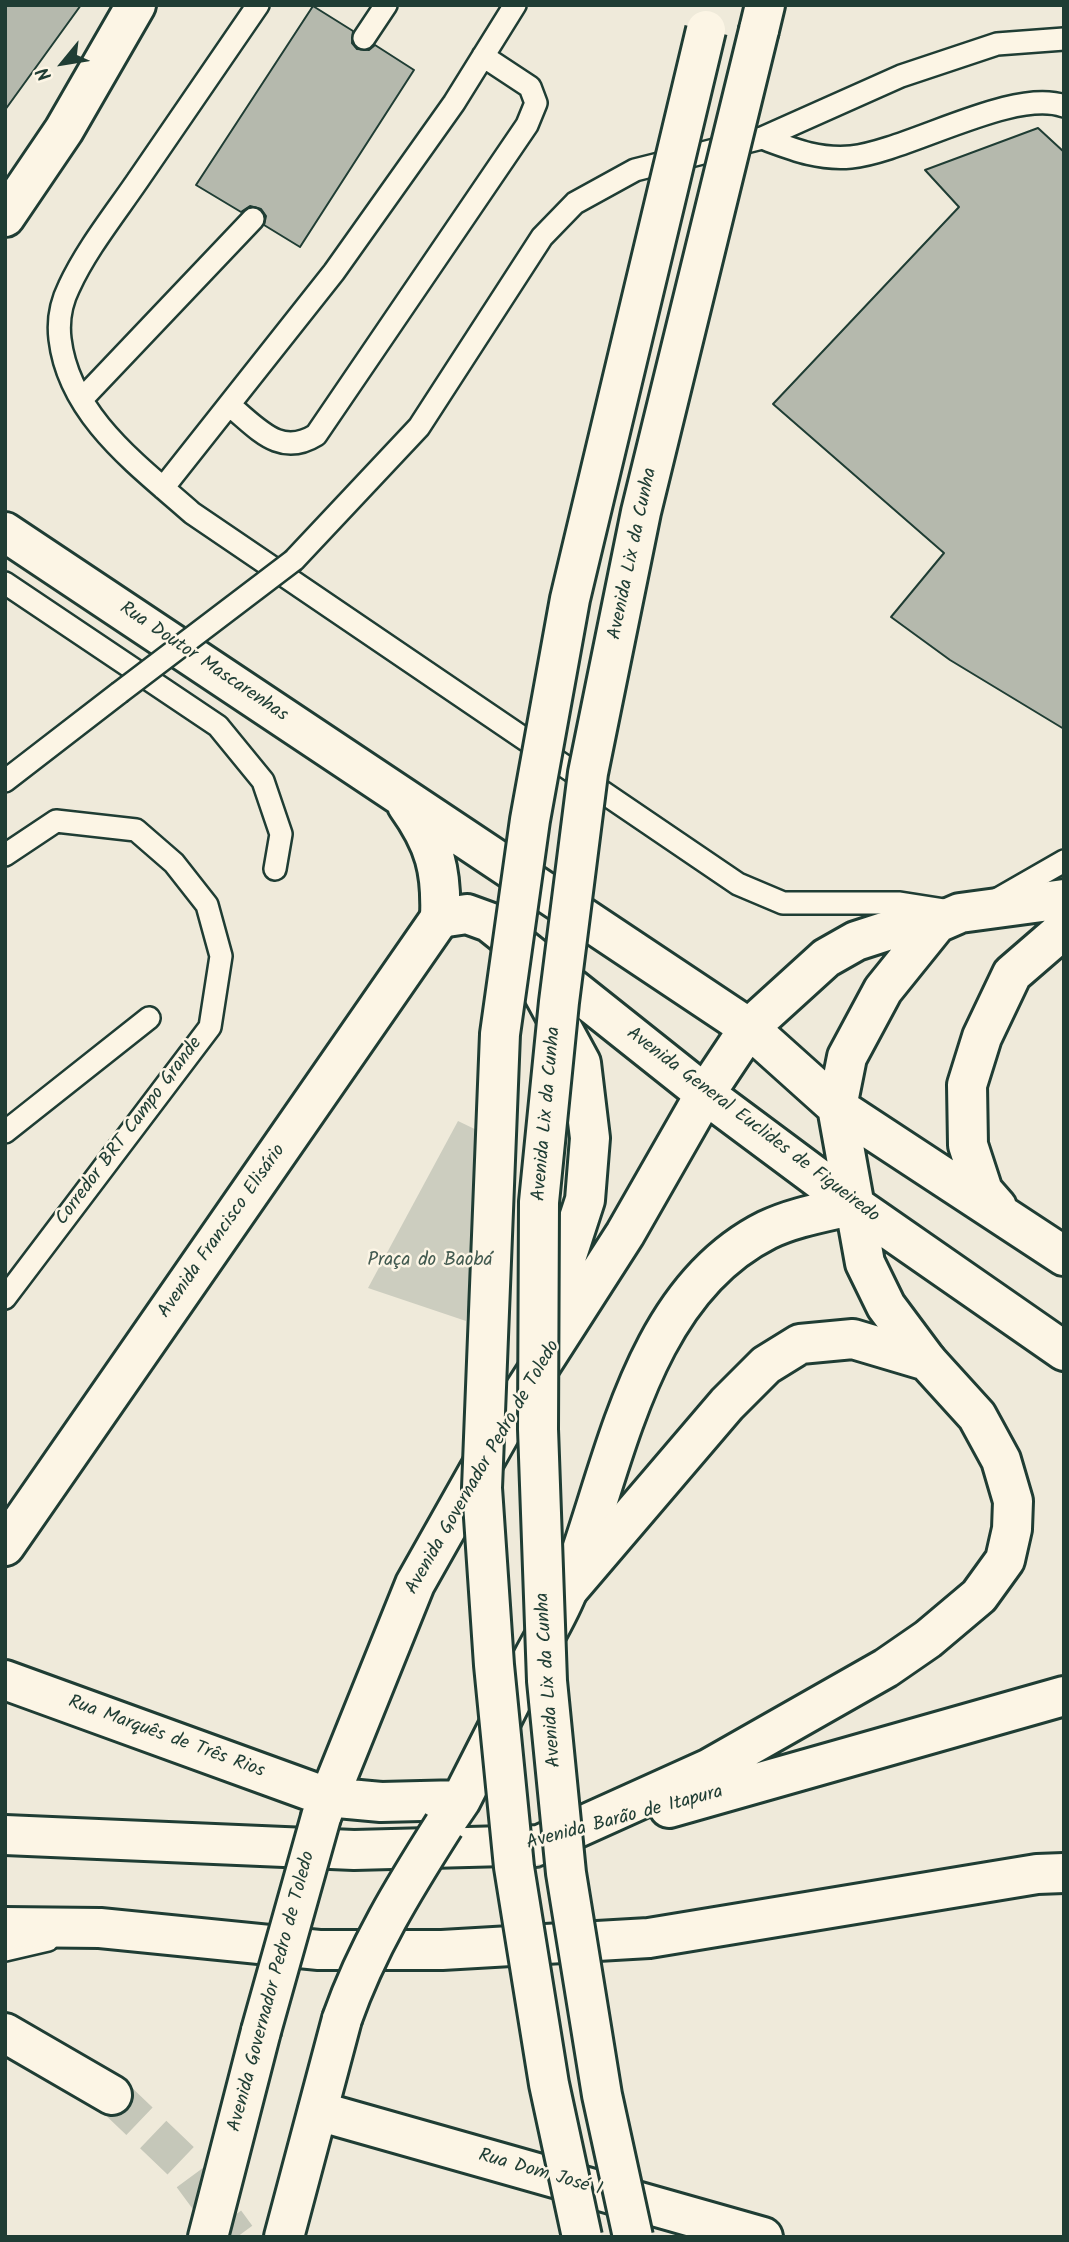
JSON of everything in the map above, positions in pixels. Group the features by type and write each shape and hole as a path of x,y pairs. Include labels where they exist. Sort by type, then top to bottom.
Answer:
{"main road":[{"path":"5,217 64,130 136,5"},
{"name":"Avenida Lix da Cunha","path":"633,2237 602,2095 566,1873 547,1681 538,1429 540,1202 559,1002 588,773 641,512 762,17"},
{"path":"582,2237 549,2084 514,1867 484,1515 482,1475 500,1034 530,820 570,599 709,18"},
{"name":"Rua Doutor Mascarenhas","path":"5,532 749,1028 837,1107 1005,1216"},
{"path":"400,795 419,821 438,865 441,882 440,918"},
{"name":"Avenida Governador Pedro de Toledo","path":"208,2237 261,2031 324,1807 415,1584 521,1396 625,1234 705,1094 749,1028 826,958 856,941 893,929 1064,899"},
{"name":"Avenida General Euclides de Figueiredo","path":"440,918 453,914 478,917 489,922 705,1094 854,1205 1064,1351"},
{"path":"535,1847 710,1768 886,1668 929,1639 979,1596 1005,1560 1012,1529 1013,1501 1000,1460 977,1416 927,1361 886,1306 864,1264 837,1107 847,1057 883,990 958,916"},
{"name":"Avenida Francisco Elisário","path":"5,1546 440,918"},
{"path":"1064,929 1012,974 982,1037 967,1085 968,1146 983,1191 1005,1216 1064,1256"},
{"path":"517,945 581,1063 590,1138 584,1200 521,1396"},
{"path":"284,2237 342,2018 358,1974 384,1920 452,1813 569,1589 613,1447 638,1387 669,1326 697,1286 737,1249 794,1219 854,1205"},
{"path":"569,1589 727,1404 766,1365 800,1343 853,1339 884,1346 927,1361"},
{"name":"Rua Marquês de Três Rios","path":"5,1680 324,1807 381,1802 452,1813"},
{"name":"Avenida Barão de Itapura","path":"5,1835 354,1850 535,1847 1064,1696"},
{"path":"5,1927 100,1928 319,1950 442,1950 635,1939 1064,1873"},
{"path":"5,2033 112,2095"},
{"name":"Rua Dom José I","path":"318,2111 697,2227 763,2237"}],"lane":[{"path":"258,5 105,228 69,287 61,307 60,339 82,399 100,426 126,456 192,513 738,884 783,903 900,903 958,916 1064,861"},
{"path":"364,38 386,5"},
{"path":"163,488 334,272 454,103 515,5"},
{"path":"5,781 294,560 419,427 542,237 575,203 635,170 762,138 901,76 997,44 1064,39"},
{"path":"229,405 277,443 301,444 316,435 527,125 536,103 530,87 483,56"},
{"path":"762,138 803,154 825,158 853,157 1011,107 1054,103 1064,106"},
{"path":"82,399 253,219"},
{"path":"5,583 219,726 263,781 281,834 275,869"},
{"name":"Corredor BRT Campo Grande","path":"5,855 56,821 136,830 174,863 207,905 221,956 210,1027 5,1298"},
{"path":"5,1132 149,1018"},
{"path":"5,1950 100,1928"}],"green space":[{"name":"Praça do Baobá","path":"458,1121 485,1134 466,1321 368,1288"}],"building":[{"path":"5,5 81,5 5,110"},
{"path":"313,6 353,31 352,43 357,49 369,50 375,45 414,70 300,247 264,225 266,216 261,209 250,206 241,212 196,185"},
{"path":"1038,128 1064,152 1064,729 950,660 891,617 944,553 773,404 959,207 925,170"}],"tunnel":[{"path":"112,2095 181,2161 237,2237"}]}
